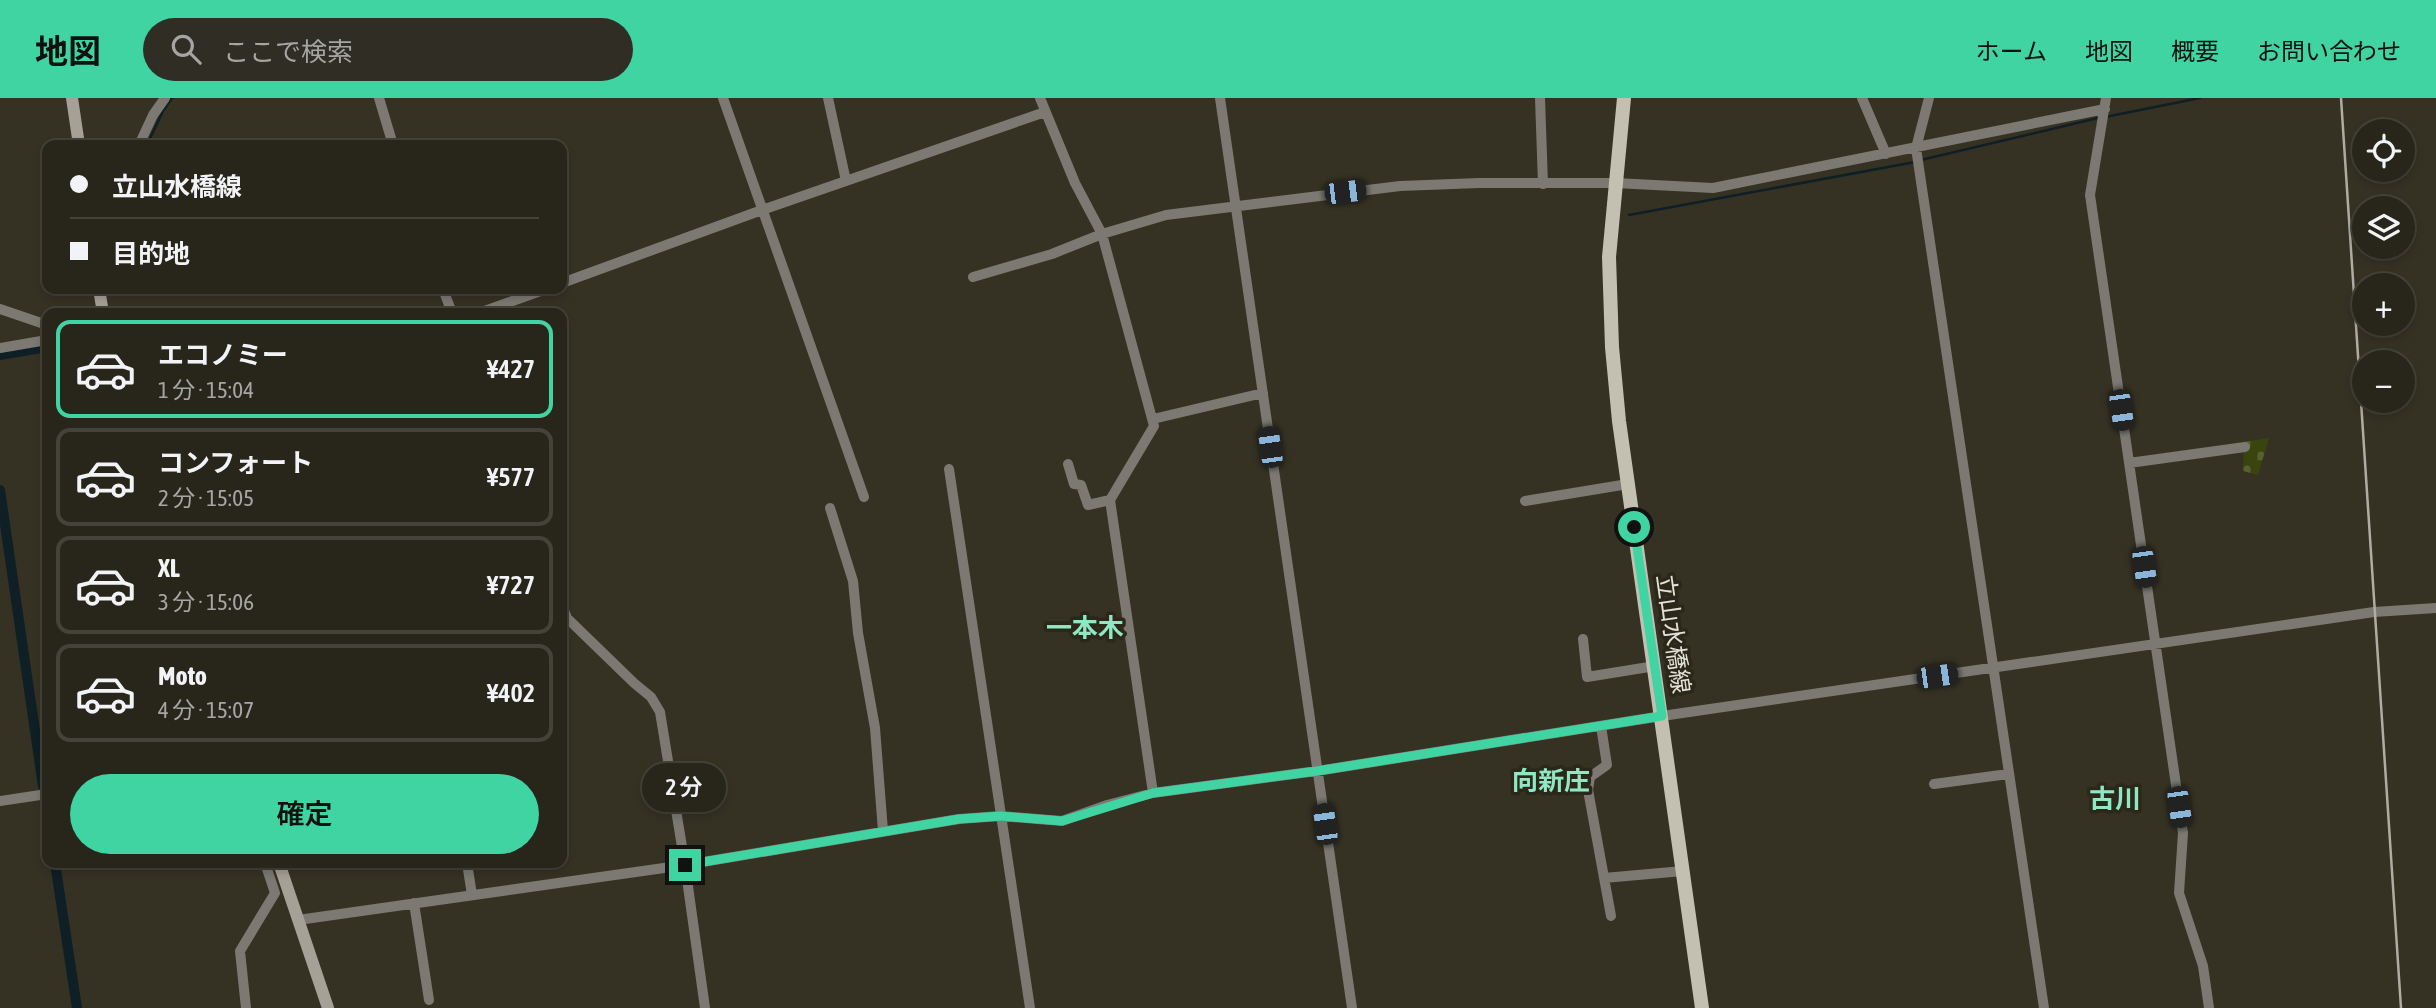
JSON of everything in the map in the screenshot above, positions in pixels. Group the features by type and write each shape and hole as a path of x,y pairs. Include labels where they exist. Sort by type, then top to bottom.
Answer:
{"main road":[{"path":"72,98 78,140"},
{"name":"立山水橋線","path":"1624,98 1609,257 1613,359 1628,484 1702,1008"},
{"path":"281,868 328,1008"}],"street":[{"path":"141,140 153,115 165,98"},
{"path":"379,98 392,140"},
{"path":"723,98 864,497"},
{"path":"828,98 846,181"},
{"path":"1040,98 1075,183 1102,234 1153,419 1154,426 1110,500 1153,793"},
{"path":"1220,98 1352,1008"},
{"path":"1540,98 1543,184"},
{"path":"1862,98 1886,154"},
{"path":"1929,98 1916,148 2043,1008"},
{"path":"2106,98 2090,195 2183,834 2179,894 2203,966 2209,1008"},
{"path":"973,277 1052,254 1102,234 1166,215 1400,186 1615,183 1713,188 2105,109"},
{"path":"567,281 1045,112"},
{"path":"493,308 532,294"},
{"path":"0,309 42,323"},
{"path":"0,348 42,341"},
{"path":"1153,419 1263,393"},
{"path":"2129,463 2245,447"},
{"path":"1068,464 1074,484 1081,485 1088,505 1110,500"},
{"path":"949,469 1030,1008"},
{"path":"1525,501 1628,484"},
{"path":"830,508 853,581 858,633 875,728 883,831"},
{"path":"298,920 685,865 959,819 1001,816 1062,821 1153,793 1317,771 1662,716 2374,612 2436,608"},
{"path":"567,618 651,697 660,712 705,1008"},
{"path":"1583,639 1587,677 1655,666"},
{"path":"1601,726 1607,765 1590,777 1588,790 1611,916"},
{"path":"1934,784 2008,774"},
{"path":"0,801 42,795"},
{"path":"246,1008 240,951 275,893 267,868"},
{"path":"468,868 472,895"},
{"path":"1604,878 1683,871"},
{"path":"414,904 429,1000"}],"green space":[{"path":"2269,438 2258,475 2243,471 2244,442"}],"waterway":[{"path":"149,140 172,98"},
{"path":"2105,117 2200,98"},
{"path":"1921,160 2098,118"},
{"path":"1629,215 1915,162"},
{"path":"0,355 42,348"},
{"path":"0,490 42,779"},
{"path":"56,868 77,1008"}],"railway":[{"path":"2341,98 2401,1008"}],"district":[{"name":"一本木","path":"1085,628"},
{"name":"向新庄","path":"1551,781"},
{"name":"古川","path":"2115,799"}],"route":[{"path":"685,865 959,819 1001,816 1062,821 1153,793 1317,771 1662,716 1634,527"}]}
